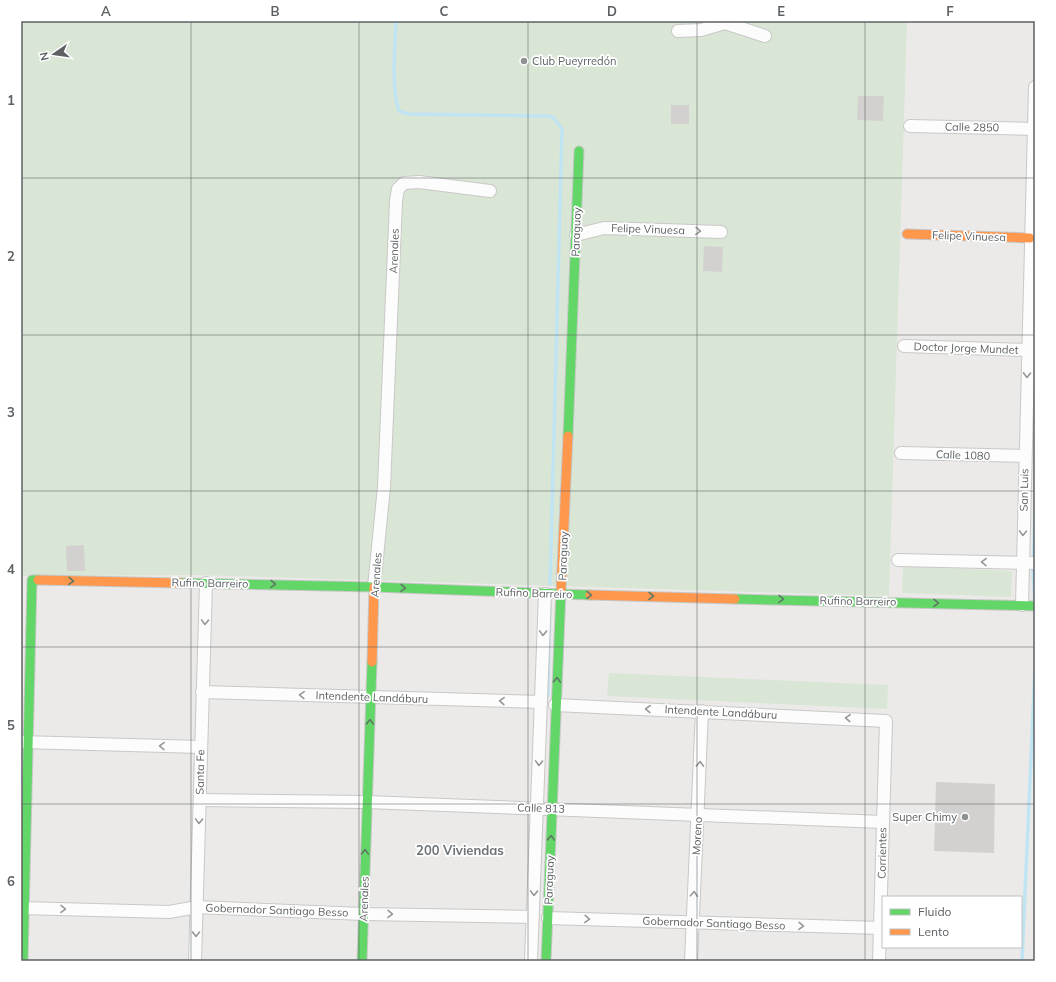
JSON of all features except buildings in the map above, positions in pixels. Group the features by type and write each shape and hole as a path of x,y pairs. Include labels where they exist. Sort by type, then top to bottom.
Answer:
{"street":[{"path":"678,31 701,30 725,22 765,36"},
{"name":"San Luis","path":"1022,605 1030,238 1035,87"},
{"name":"Calle 2850","path":"910,126 1034,129"},
{"name":"Paraguay","path":"546,961 555,706 562,594 579,151"},
{"name":"Arenales","path":"362,961 374,587 384,487 396,201 398,189 404,183 419,182 490,191"},
{"name":"Felipe Vinuesa","path":"576,234 604,228 721,232"},
{"name":"Felipe Vinuesa","path":"907,234 1030,238"},
{"name":"Doctor Jorge Mundet","path":"904,346 1028,350"},
{"name":"Calle 1080","path":"901,453 1025,456"},
{"path":"898,560 1035,563"},
{"name":"Rufino Barreiro","path":"24,742 32,580 206,582 545,594 1035,606"},
{"name":"Santa Fe","path":"195,961 206,582"},
{"name":"Paraguay","path":"531,961 545,594"},
{"name":"Intendente Landáburu","path":"202,692 541,702"},
{"name":"Intendente Landáburu","path":"555,706 702,711 886,720"},
{"name":"Moreno","path":"691,961 702,711"},
{"name":"Corrientes","path":"879,961 886,720"},
{"path":"22,961 24,742 201,747"},
{"name":"Calle 813","path":"200,800 367,802 883,822"},
{"name":"Gobernador Santiago Besso","path":"22,908 169,912 197,907 363,914 533,917"},
{"name":"Gobernador Santiago Besso","path":"548,918 881,928"}],"green space":[{"path":"21,21 907,21 889,596 198,575 21,576"},
{"path":"903,566 1012,571 1011,597 902,593"},
{"path":"609,673 888,685 887,709 607,696"}],"waterway":[{"path":"396,21 394,79 399,111 408,114 547,116 553,117 562,129 550,584"},
{"path":"1035,514 1033,574 1035,601"},
{"path":"548,696 550,604"},
{"path":"1022,961 1035,668"}],"traffic: fast":[{"path":"568,436 579,151"},
{"path":"23,961 32,580 38,580"},
{"path":"180,583 374,587 590,595"},
{"path":"546,961 561,590"},
{"path":"735,599 1035,606"},
{"path":"362,961 372,662"}],"traffic: slow":[{"path":"907,234 1030,238"},
{"path":"561,590 568,436"},
{"path":"38,580 180,583"},
{"path":"372,662 374,587"},
{"path":"590,595 735,599"}],"place":[{"name":"Club Pueyrredón","path":"524,61"},
{"name":"Super Chimy","path":"965,817"}],"district":[{"name":"200 Viviendas","path":"460,850"}]}
